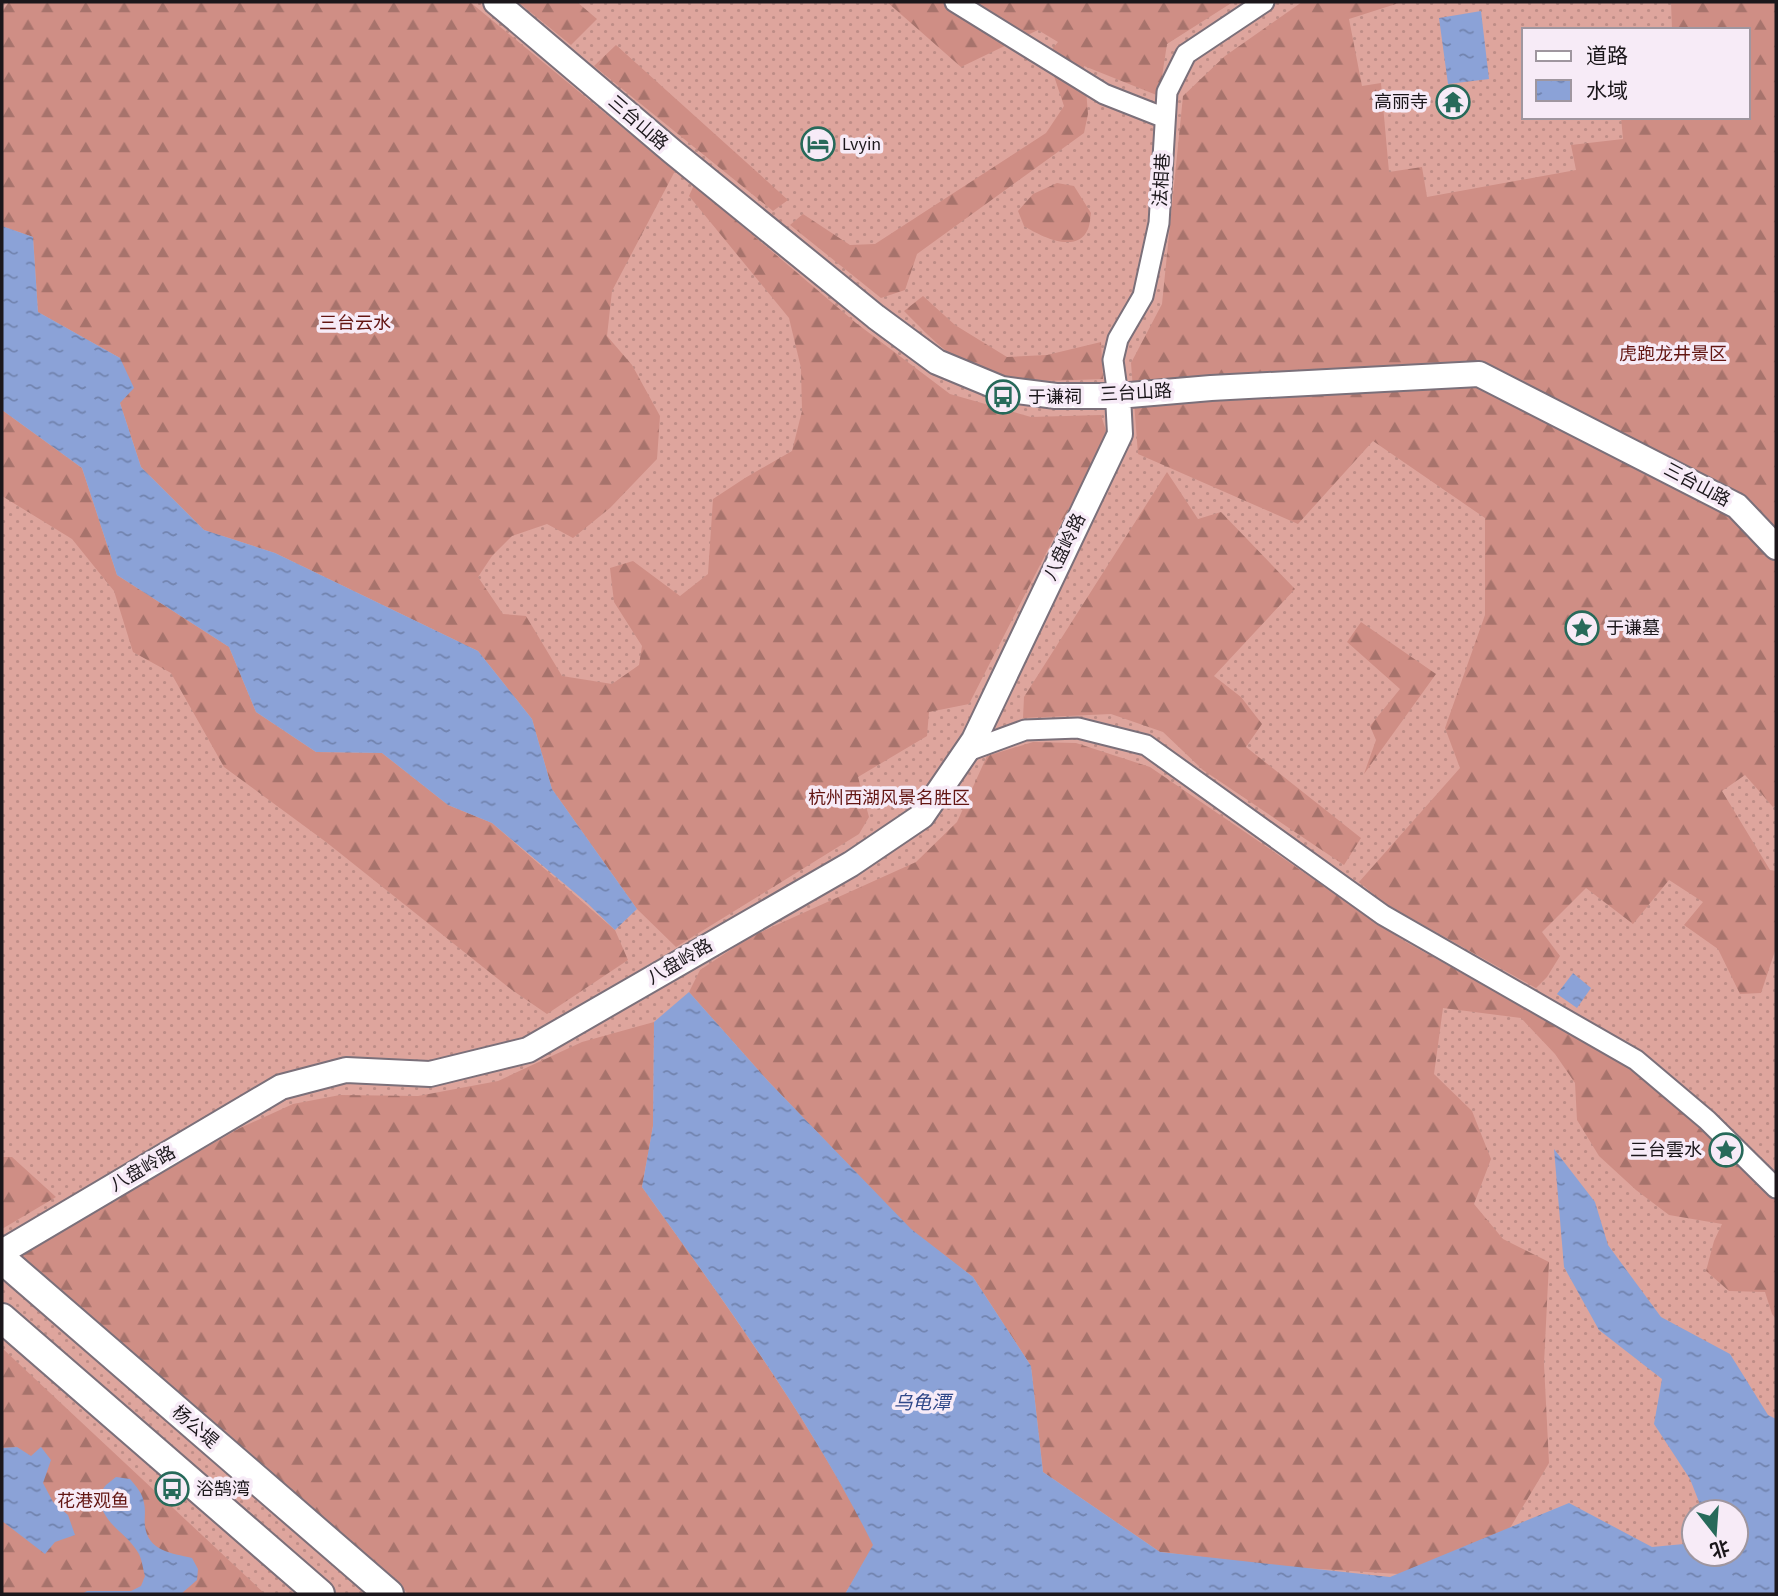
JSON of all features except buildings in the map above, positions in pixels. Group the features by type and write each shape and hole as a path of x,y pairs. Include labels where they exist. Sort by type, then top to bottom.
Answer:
{"main road":[{"name":"杨公堤","path":"2,1259 389,1594"},
{"path":"2,1318 320,1594"}],"street":[{"name":"三台山路","path":"496,2 673,152 876,317 937,362 1002,389 1056,396 1118,396 1211,388 1479,374 1737,506 1776,547"},
{"path":"955,2 1104,94 1165,118"},
{"name":"法相巷","path":"1118,396 1113,360 1118,339 1143,296 1159,223 1167,92 1186,54 1264,2"},
{"name":"八盘岭路","path":"2,1252 281,1087 346,1070 430,1074 528,1049 851,864 922,816 974,740 1120,434 1118,396"},
{"path":"965,752 1025,730 1078,728 1146,745 1383,915 1636,1060 1707,1120 1776,1188"}],"green space":[{"name":"杭州西湖风景名胜区","path":"2,2 1776,2 1776,1594 2,1594"},
{"name":"三台云水","path":"9,2 470,2 675,171 612,291 607,336 632,365 660,416 657,459 610,508 573,538 547,524 512,536 492,556 478,577 503,614 526,616 562,676 612,684 639,665 642,646 614,602 610,568 633,561 680,596 708,574 713,499 792,451 802,411 801,368 789,318 689,196 694,185 856,323 950,394 1031,417 1101,415 1107,434 969,704 929,712 927,736 858,777 869,817 859,834 676,947 637,909 552,789 532,719 478,651 275,553 204,530 141,467 120,403 120,358 38,312 33,237 2,226 2,11"},
{"path":"518,2 577,2 597,19 571,45"},
{"path":"887,2 1233,2 1167,44 1159,96 1084,66 1088,114 1084,133 917,254 905,290 881,298 790,225 803,214 850,245 875,244 1046,133 1064,106 1047,55 1058,42 1038,30 961,67"},
{"name":"虎跑龙井景区","path":"1302,2 1402,2 1349,19 1362,86 1381,83 1389,172 1422,167 1427,197 1576,170 1571,145 1623,139 1621,119 1750,119 1750,28 1672,28 1671,2 1776,2 1776,805 1773,807 1745,775 1722,791 1770,870 1776,871 1776,948 1761,993 1740,994 1718,949 1684,925 1703,902 1669,880 1633,924 1586,888 1542,932 1560,956 1547,977 1536,988 1384,903 1359,882 1460,768 1445,728 1485,615 1485,518 1373,441 1298,524 1138,454 1131,363 1162,304 1183,96 1225,56"},
{"path":"616,45 788,200 773,211 594,66"},
{"path":"1057,183 1074,186 1091,213 1088,229 1083,237 1076,241 1058,241 1031,230 1024,226 1018,211 1033,194"},
{"path":"923,296 955,325 1007,357 1047,355 1101,342 1103,379 1021,380 975,369 946,350 904,311"},
{"path":"2,410 82,468 117,575 229,647 256,712 316,752 382,753 448,805 492,823 615,930 628,960 547,1014 512,990 326,842 224,767 171,673 133,652 114,591 72,539 2,496"},
{"path":"1167,472 1198,519 1221,512 1295,589 1214,676 1241,697 1262,724 1246,747 1361,838 1344,865 1203,770 1163,732 1111,714 1023,718 1024,697"},
{"path":"1361,622 1436,674 1364,774 1376,740 1370,726 1400,689 1347,642"},
{"path":"1033,742 1076,743 1150,767 1404,941 1629,1065 1776,1198 1776,1319 1765,1292 1729,1291 1706,1271 1722,1224 1669,1215 1636,1190 1599,1156 1577,1120 1575,1083 1555,1054 1521,1018 1443,1008 1434,1074 1472,1111 1491,1159 1474,1204 1503,1239 1549,1262 1544,1364 1549,1463 1510,1528 1399,1574 1286,1567 1160,1552 1043,1472 1031,1366 973,1277 911,1230 768,1081 689,992 700,970 750,937 916,862 957,822 987,756"},
{"path":"654,1022 653,1126 642,1187 794,1407 874,1545 845,1594 409,1594 13,1258 240,1128 293,1104 340,1095 418,1096 498,1081 582,1042"},
{"path":"2,1157 12,1157 56,1197 2,1229"},
{"name":"花港观鱼","path":"2,1348 265,1594 2,1594"}],"water":[{"path":"1481,11 1489,79 1448,84 1439,18"},
{"path":"2,226 33,237 38,312 120,358 134,388 120,403 141,467 204,530 275,553 478,651 532,719 552,789 637,909 615,930 492,823 448,805 382,753 316,752 256,712 229,647 117,575 82,468 2,410"},
{"path":"1573,973 1591,988 1577,1008 1557,994"},
{"name":"乌龟潭","path":"689,992 768,1081 911,1229 973,1277 1031,1366 1043,1472 1160,1552 1390,1577 1569,1503 1652,1547 1680,1544 1680,1568 1750,1568 1750,1498 1697,1498 1690,1479 1654,1424 1662,1379 1599,1330 1564,1267 1554,1149 1595,1202 1608,1245 1661,1317 1730,1354 1768,1415 1776,1419 1776,1594 845,1594 873,1545 822,1451 794,1406 642,1187 653,1126 654,1022"},
{"path":"17,1447 31,1456 41,1447 51,1460 43,1483 53,1502 68,1515 75,1535 55,1542 45,1554 2,1521 2,1448"},
{"path":"116,1477 130,1479 141,1493 145,1506 145,1526 151,1541 162,1550 192,1558 198,1569 197,1580 181,1594 82,1594 87,1591 131,1591 141,1586 145,1576 139,1554 109,1520 101,1504 99,1494"}],"place":[{"name":"高丽寺","path":"1453,102"},
{"name":"Lvyin","path":"818,144"},
{"name":"于谦祠","path":"1003,397"},
{"name":"于谦墓","path":"1582,628"},
{"name":"三台雲水","path":"1726,1150"},
{"name":"浴鹄湾","path":"172,1489"}]}
